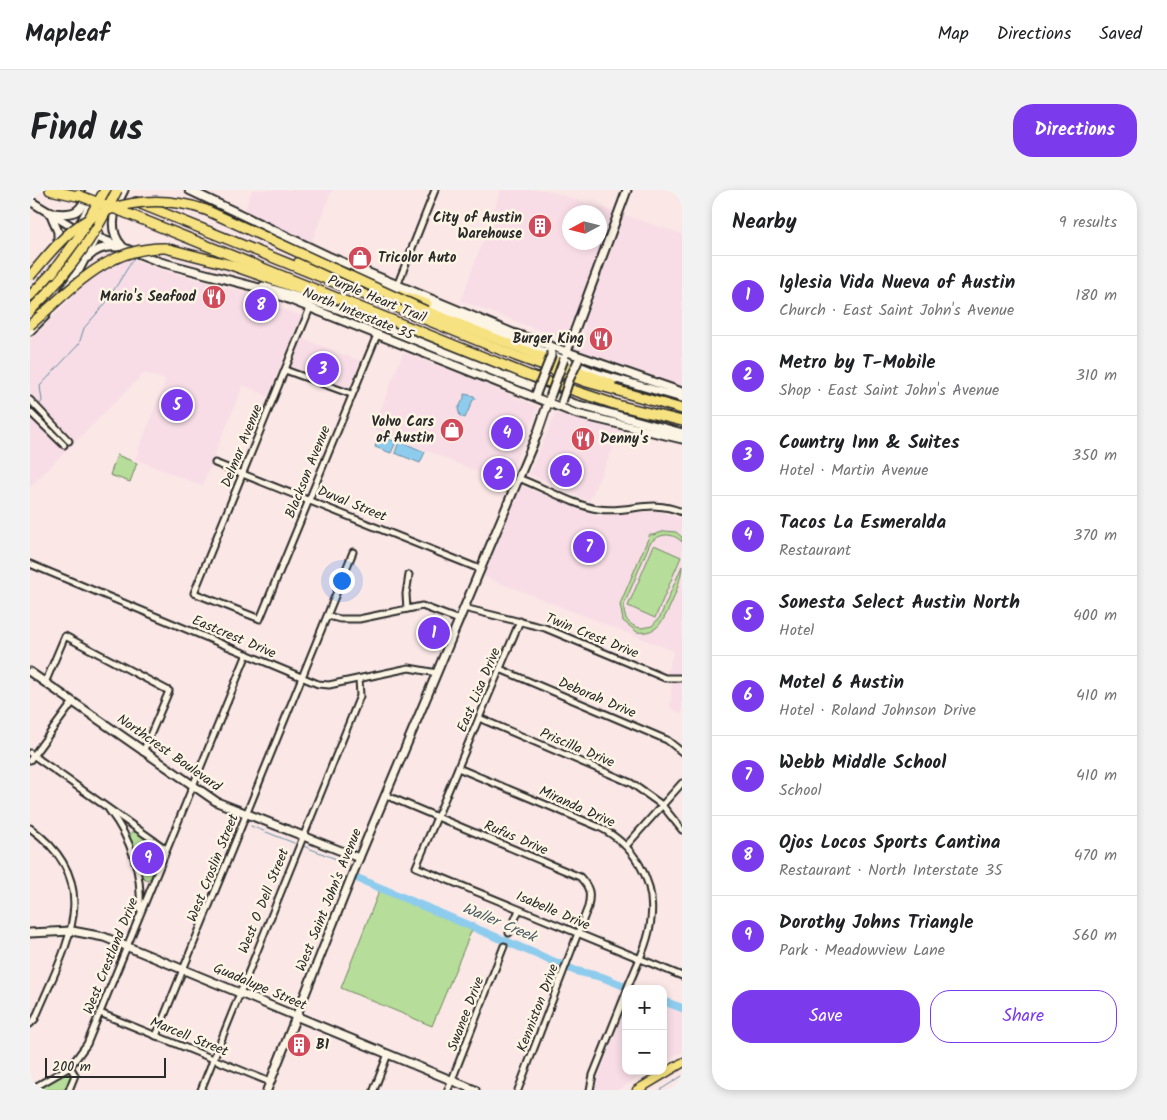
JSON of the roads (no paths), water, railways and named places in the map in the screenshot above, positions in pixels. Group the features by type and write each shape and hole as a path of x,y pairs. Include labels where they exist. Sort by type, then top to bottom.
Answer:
{"highway":[{"path":"50,190 77,196"},
{"name":"Purple Heart Trail","path":"66,190 77,196 126,213 568,390 639,412 682,421"},
{"path":"30,296 52,273 78,238 105,190"},
{"name":"Purple Heart Trail","path":"105,190 516,356 588,382 643,399 682,408"},
{"path":"30,311 54,288 77,261 102,222 118,190"},
{"path":"30,276 67,235 99,213 119,205 132,203 176,202 206,210 426,308 626,390 643,399"},
{"path":"30,325 108,260 139,249 165,248 231,265 308,292 327,293"},
{"path":"255,250 293,260 426,308"}],"main road":[{"path":"50,212 63,214 77,212 82,208 90,190"},
{"path":"30,280 76,229 87,214 98,190"},
{"path":"79,270 118,190"},
{"path":"124,190 113,224 114,235 124,248"},
{"path":"189,190 289,239 397,286 550,348 567,351 682,392"},
{"name":"West Saint John's Avenue","path":"267,1090 359,858 518,478 627,190"},
{"name":"North Interstate 35","path":"30,201 76,229 177,268 250,284 607,423 682,439"},
{"path":"50,212 58,232 56,250"},
{"path":"289,239 316,255 426,308 596,373 682,398"},
{"path":"30,331 56,303 93,252 108,247 124,248"},
{"path":"250,284 265,286 323,303 575,404 682,433"},
{"path":"533,395 551,356 550,348"},
{"path":"564,405 568,380 578,361 588,359"},
{"name":"Northcrest Boulevard","path":"30,672 217,802 359,858"},
{"name":"Guadalupe Street","path":"30,933 72,931 99,935 184,968 475,1090"},
{"path":"636,1090 682,1063"}],"street":[{"path":"397,286 435,190"},
{"name":"Delmar Avenue","path":"260,619 194,592 310,308"},
{"name":"Blackson Avenue","path":"260,619 310,500 351,394 377,335"},
{"path":"285,370 351,394"},
{"path":"30,400 66,443 30,412"},
{"name":"Duval Street","path":"215,463 480,568"},
{"path":"518,478 595,509 611,511 652,505 682,512"},
{"name":"West Croslin Street","path":"156,1036 353,552"},
{"name":"Eastcrest Drive","path":"30,564 325,686 409,668 437,673"},
{"path":"407,609 406,594 409,575"},
{"path":"328,616 340,619 359,619 407,609 427,607 459,620"},
{"name":"Twin Crest Drive","path":"464,608 545,628 665,678 682,678"},
{"name":"East Lisa Drive","path":"416,867 520,622"},
{"path":"44,683 64,636 169,691 143,752"},
{"name":"West Crestland Drive","path":"30,1090 70,1066 87,1044 192,784 247,654"},
{"name":"Deborah Drive","path":"500,669 667,740 682,752"},
{"name":"West O Dell Street","path":"200,1090 350,722 360,696 359,679"},
{"path":"73,702 31,756 166,849"},
{"name":"Priscilla Drive","path":"479,718 631,783 662,805 682,830"},
{"name":"Miranda Drive","path":"458,768 599,827 626,846 642,868 650,894 651,919 629,985"},
{"path":"626,846 682,783"},
{"name":"Rufus Drive","path":"385,796 580,877 589,886 591,894 579,934"},
{"path":"105,806 123,831 135,858 140,884 140,915"},
{"path":"30,828 53,847 68,870 73,892 72,931 35,1019 30,1024"},
{"name":"Isabelle Drive","path":"416,867 682,976"},
{"path":"510,934 519,910"},
{"name":"Kenniston Drive","path":"518,1090 579,934"},
{"name":"Swanee Drive","path":"448,1090 504,946"},
{"path":"590,1090 593,1075 622,1003"},
{"name":"Marcell Street","path":"100,1013 270,1082"},
{"path":"374,1090 388,1054"},
{"path":"69,1090 75,1075 74,1070 70,1066"}],"water":[{"path":"464,394 474,396 476,399 473,400 465,418 460,416 458,409"},
{"path":"379,435 396,442 391,453 375,447"},
{"path":"399,441 425,452 420,463 395,453"}],"waterway":[{"path":"40,404 42,401 40,386 79,344 84,328 105,304 134,258"},
{"name":"Waller Creek","path":"251,826 294,843"},
{"name":"Waller Creek","path":"303,846 349,864"},
{"name":"Waller Creek","path":"357,878 576,971 602,977 622,985"},
{"name":"Waller Creek","path":"667,1002 682,1008"},
{"path":"660,1090 682,1076"}],"place":[{"name":"City of Austin Warehouse","path":"540,226"},
{"name":"Tricolor Auto","path":"360,258"},
{"name":"Mario's Seafood","path":"214,297"},
{"name":"Ojos Locos Sports Cantina","path":"261,305"},
{"name":"Burger King","path":"601,339"},
{"name":"Country Inn & Suites","path":"323,369"},
{"name":"Sonesta Select Austin North","path":"177,405"},
{"name":"Volvo Cars of Austin","path":"452,430"},
{"name":"Tacos La Esmeralda","path":"507,433"},
{"name":"Denny's","path":"583,439"},
{"name":"Motel 6 Austin","path":"566,471"},
{"name":"Metro by T-Mobile","path":"499,474"},
{"name":"Webb Middle School","path":"589,547"},
{"name":"Iglesia Vida Nueva of Austin","path":"434,633"},
{"name":"Dorothy Johns Triangle","path":"148,858"},
{"name":"B1","path":"299,1045"}]}
